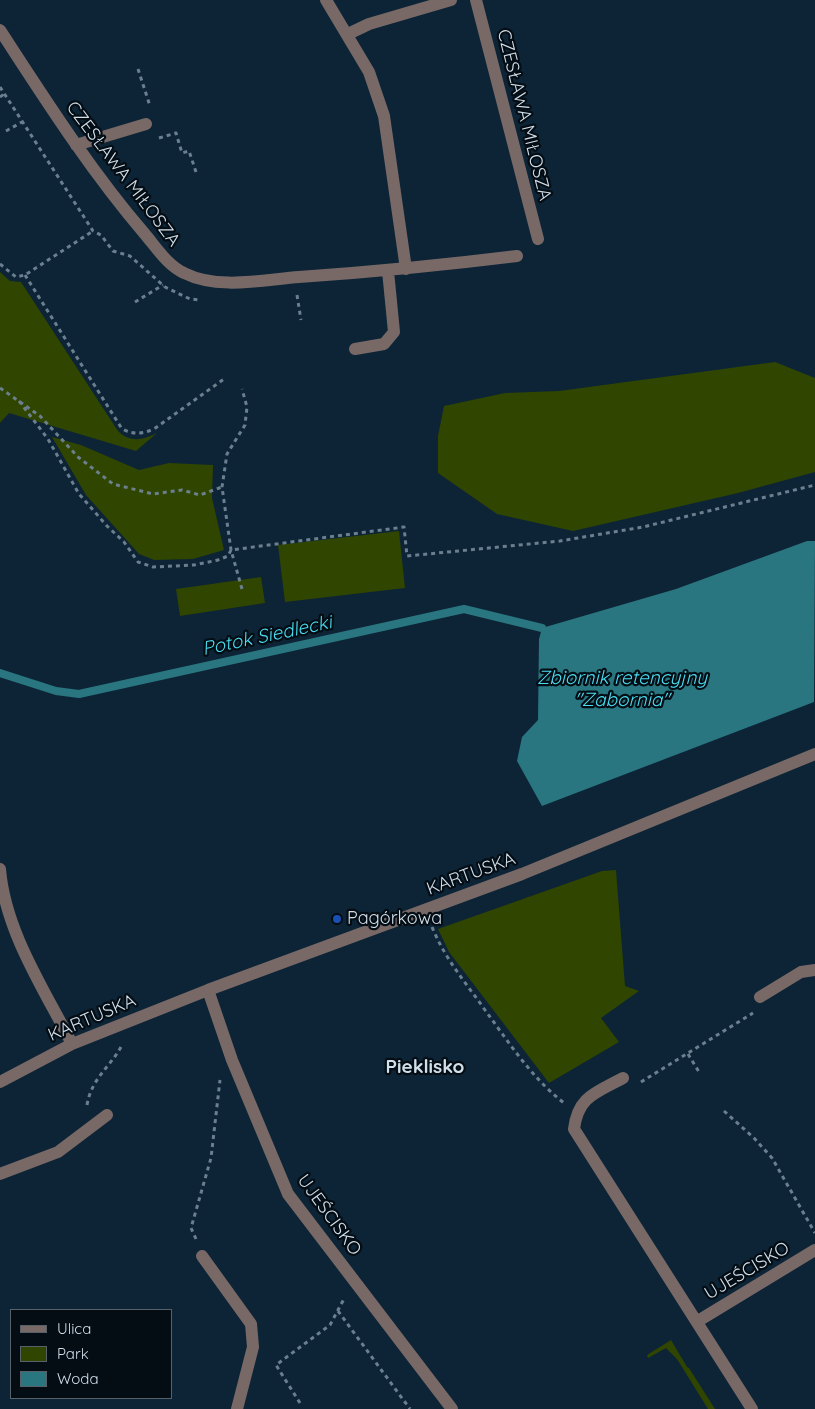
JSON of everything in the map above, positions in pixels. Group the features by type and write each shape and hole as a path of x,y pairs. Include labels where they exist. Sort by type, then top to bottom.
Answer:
{"street":[{"path":"326,0 369,72 384,116 406,269"},
{"path":"348,34 369,24 451,0"},
{"name":"CZESŁAWA MIŁOSZA","path":"476,0 538,240"},
{"name":"CZESŁAWA MIŁOSZA","path":"0,30 76,144 131,218 169,262 182,273 203,281 230,282 388,271 517,256"},
{"path":"76,144 152,122"},
{"path":"355,349 384,344 394,332 388,271"},
{"name":"KARTUSKA","path":"0,1082 72,1044 208,990 522,874 815,754"},
{"path":"0,869 2,890 17,934 72,1044"},
{"path":"760,997 801,972 815,970"},
{"name":"UJEŚCISKO","path":"208,990 232,1060 288,1194 452,1409"},
{"path":"576,1113 587,1098 623,1078"},
{"name":"UJEŚCISKO","path":"576,1113 574,1130 752,1409"},
{"path":"0,1174 58,1152 107,1115"},
{"name":"UJEŚCISKO","path":"698,1322 815,1250"},
{"path":"202,1256 251,1324 254,1347 238,1409"}],"path":[{"path":"138,69 152,122 160,138"},
{"path":"0,87 93,231 101,234 113,251 130,256 162,285 190,299"},
{"path":"0,97 4,94"},
{"path":"6,131 22,122"},
{"path":"153,140 176,133 182,153 189,151 196,172"},
{"path":"0,264 16,277 25,275 93,231"},
{"path":"25,275 122,429 131,434 142,434 154,429 224,379"},
{"path":"134,302 162,285"},
{"path":"297,294 301,320"},
{"path":"0,388 40,416 78,458 113,484 154,494 182,490 200,495 222,488"},
{"path":"242,389 247,407 245,425 227,454 222,488 231,550 242,588"},
{"path":"19,401 48,439 79,494 106,526 124,542 138,562 153,567 194,565 228,556 231,550"},
{"path":"231,550 404,527 407,556 560,542 643,527 815,485"},
{"path":"430,922 442,951 543,1087 576,1113"},
{"path":"636,1086 756,1012"},
{"path":"83,1133 89,1096 100,1073 115,1058 124,1042"},
{"path":"688,1054 699,1072"},
{"path":"202,1256 191,1228 211,1158 220,1077 232,1060"},
{"path":"724,1111 754,1138 772,1158 815,1234"},
{"path":"300,1403 276,1366 330,1325 346,1296"},
{"path":"338,1311 410,1409"}],"green space":[{"path":"0,272 10,281 21,282 118,431 132,439 147,437 157,433 136,451 9,413 0,423"},
{"path":"775,362 815,378 815,472 738,493 573,531 497,514 438,473 438,436 444,406 505,393 559,391"},
{"path":"52,437 81,445 139,470 169,463 213,465 212,498 224,550 193,559 154,560 139,554 86,495"},
{"path":"399,531 405,588 285,602 278,545"},
{"path":"261,577 265,603 180,616 176,589"},
{"path":"616,870 625,986 639,991 601,1018 619,1042 549,1083 449,952 438,929 602,871"},
{"path":"671,1340 715,1409 708,1409 677,1359 666,1348 648,1358 647,1355"}],"water":[{"name":"Zbiornik retencyjny \"Zabornia\"","path":"807,541 815,541 814,702 542,806 517,761 522,737 538,720 539,639 542,628 676,589"}],"waterway":[{"name":"Potok Siedlecki","path":"0,673 56,691 79,694 464,609 542,628"}],"place":[{"name":"Pagórkowa","path":"337,919"}],"district":[{"name":"Pieklisko","path":"425,1067"}]}
